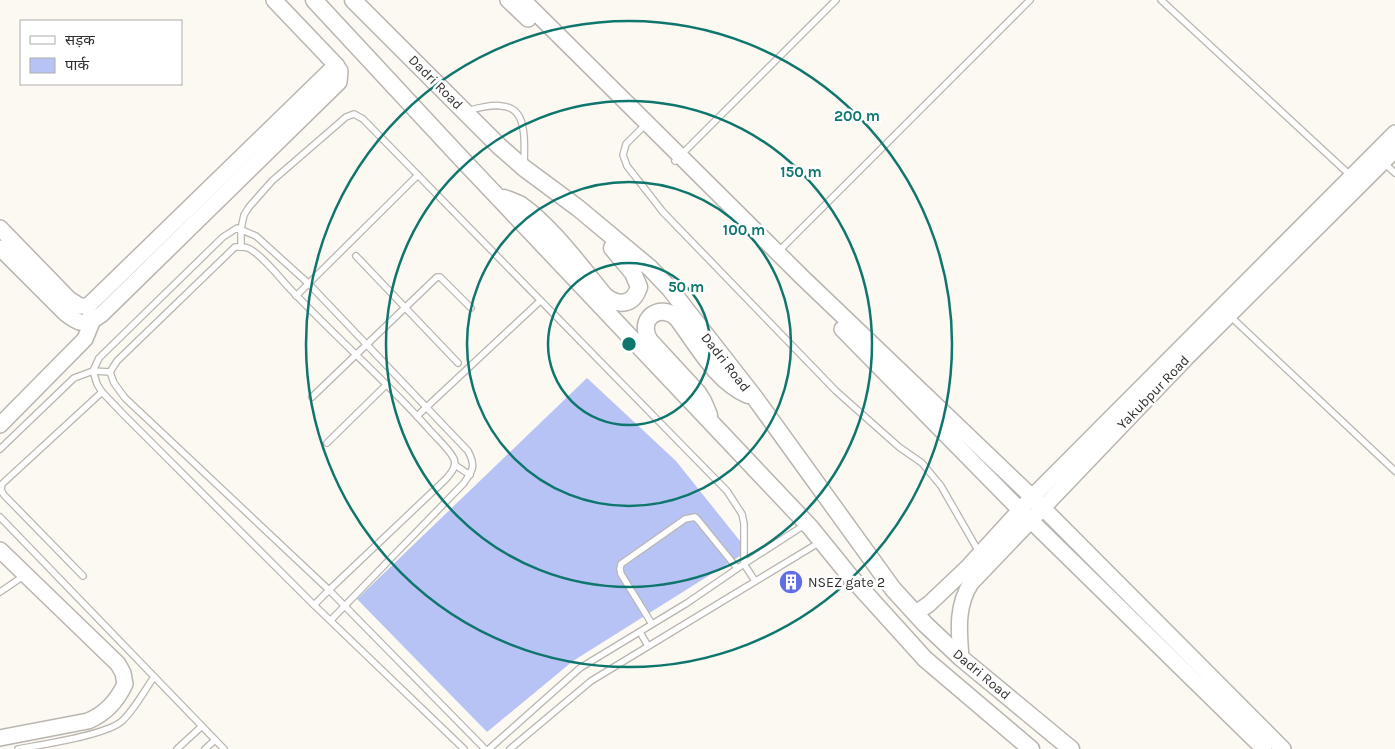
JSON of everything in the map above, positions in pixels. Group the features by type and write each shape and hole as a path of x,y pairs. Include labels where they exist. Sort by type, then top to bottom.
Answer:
{"main road":[{"name":"Dadri Road","path":"314,0 822,540 850,575 925,659 1031,749"},
{"name":"Dadri Road","path":"354,0 465,112 524,168 578,208 650,268 670,289 755,398 863,549 894,589 961,658 1071,749"},
{"path":"495,194 520,205 536,218 571,254 604,296 612,302 627,302 634,298 639,287 633,273 578,208"},
{"path":"714,427 704,401 645,333 648,320 655,314 666,311 671,312 678,318 722,378 738,391 755,398"}],"street":[{"path":"0,228 69,299 80,306 88,306 339,82 340,71 336,65 274,0"},
{"path":"508,0 641,129 677,159"},
{"path":"522,0 677,159 775,255 1037,502 1283,749"},
{"name":"Yakubpur Road","path":"961,658 960,608 965,592 1025,515 1226,311 1395,133"},
{"name":"Yakubpur Road","path":"1226,311 1395,150"},
{"path":"0,248 64,313 76,321 86,324 102,314 216,192"},
{"path":"775,255 1025,515 1264,749"},
{"path":"0,425 76,349 89,332 92,322 88,306"},
{"name":"Yakubpur Road","path":"916,613 941,593 980,554 1025,515"},
{"path":"0,550 118,664 123,673 125,684 108,710 98,717 88,721 0,738"}],"lane":[{"path":"677,159 836,0"},
{"path":"775,255 1030,0"},
{"path":"1161,0 1353,177"},
{"path":"465,112 487,106 513,109 521,119 525,134 524,168"},
{"path":"241,247 241,229 244,215 272,181 346,117 354,114 363,119 734,500 742,514 744,524 744,564 755,581"},
{"path":"641,129 626,144 623,155 627,166 663,212 836,390 898,447 922,463 941,486 980,554"},
{"path":"1383,162 1395,173"},
{"path":"296,296 418,175"},
{"path":"331,620 457,490 470,475 473,468 473,460 468,451 309,284 256,236 241,229 234,229 223,237 99,358 92,372 97,384 102,392 314,605 464,749"},
{"path":"110,372 117,361 228,253 235,247 244,246 252,250 417,416 448,451 455,464 446,479 314,605"},
{"path":"356,256 458,363"},
{"path":"312,398 439,277 471,308"},
{"path":"417,416 540,301"},
{"path":"1226,311 1395,471"},
{"path":"0,449 74,378 92,372 110,372"},
{"path":"110,372 114,383 126,398 328,590 487,749 580,668 687,603 737,568 806,524"},
{"path":"327,443 386,385"},
{"path":"83,576 1,490 2,484 102,392"},
{"path":"455,464 470,475"},
{"path":"0,517 224,749"},
{"path":"652,624 621,574 621,564 685,520 695,517 737,568"},
{"path":"510,749 591,680 822,540"},
{"path":"0,592 26,575"},
{"path":"640,632 648,646"},
{"path":"18,749 113,727 128,714 154,677"},
{"path":"177,749 201,727"},
{"path":"205,749 215,740"}],"green space":[{"path":"587,378 676,461 748,551 573,661 487,732 357,599"}],"place":[{"name":"NSEZ gate 2","path":"791,582"}]}
